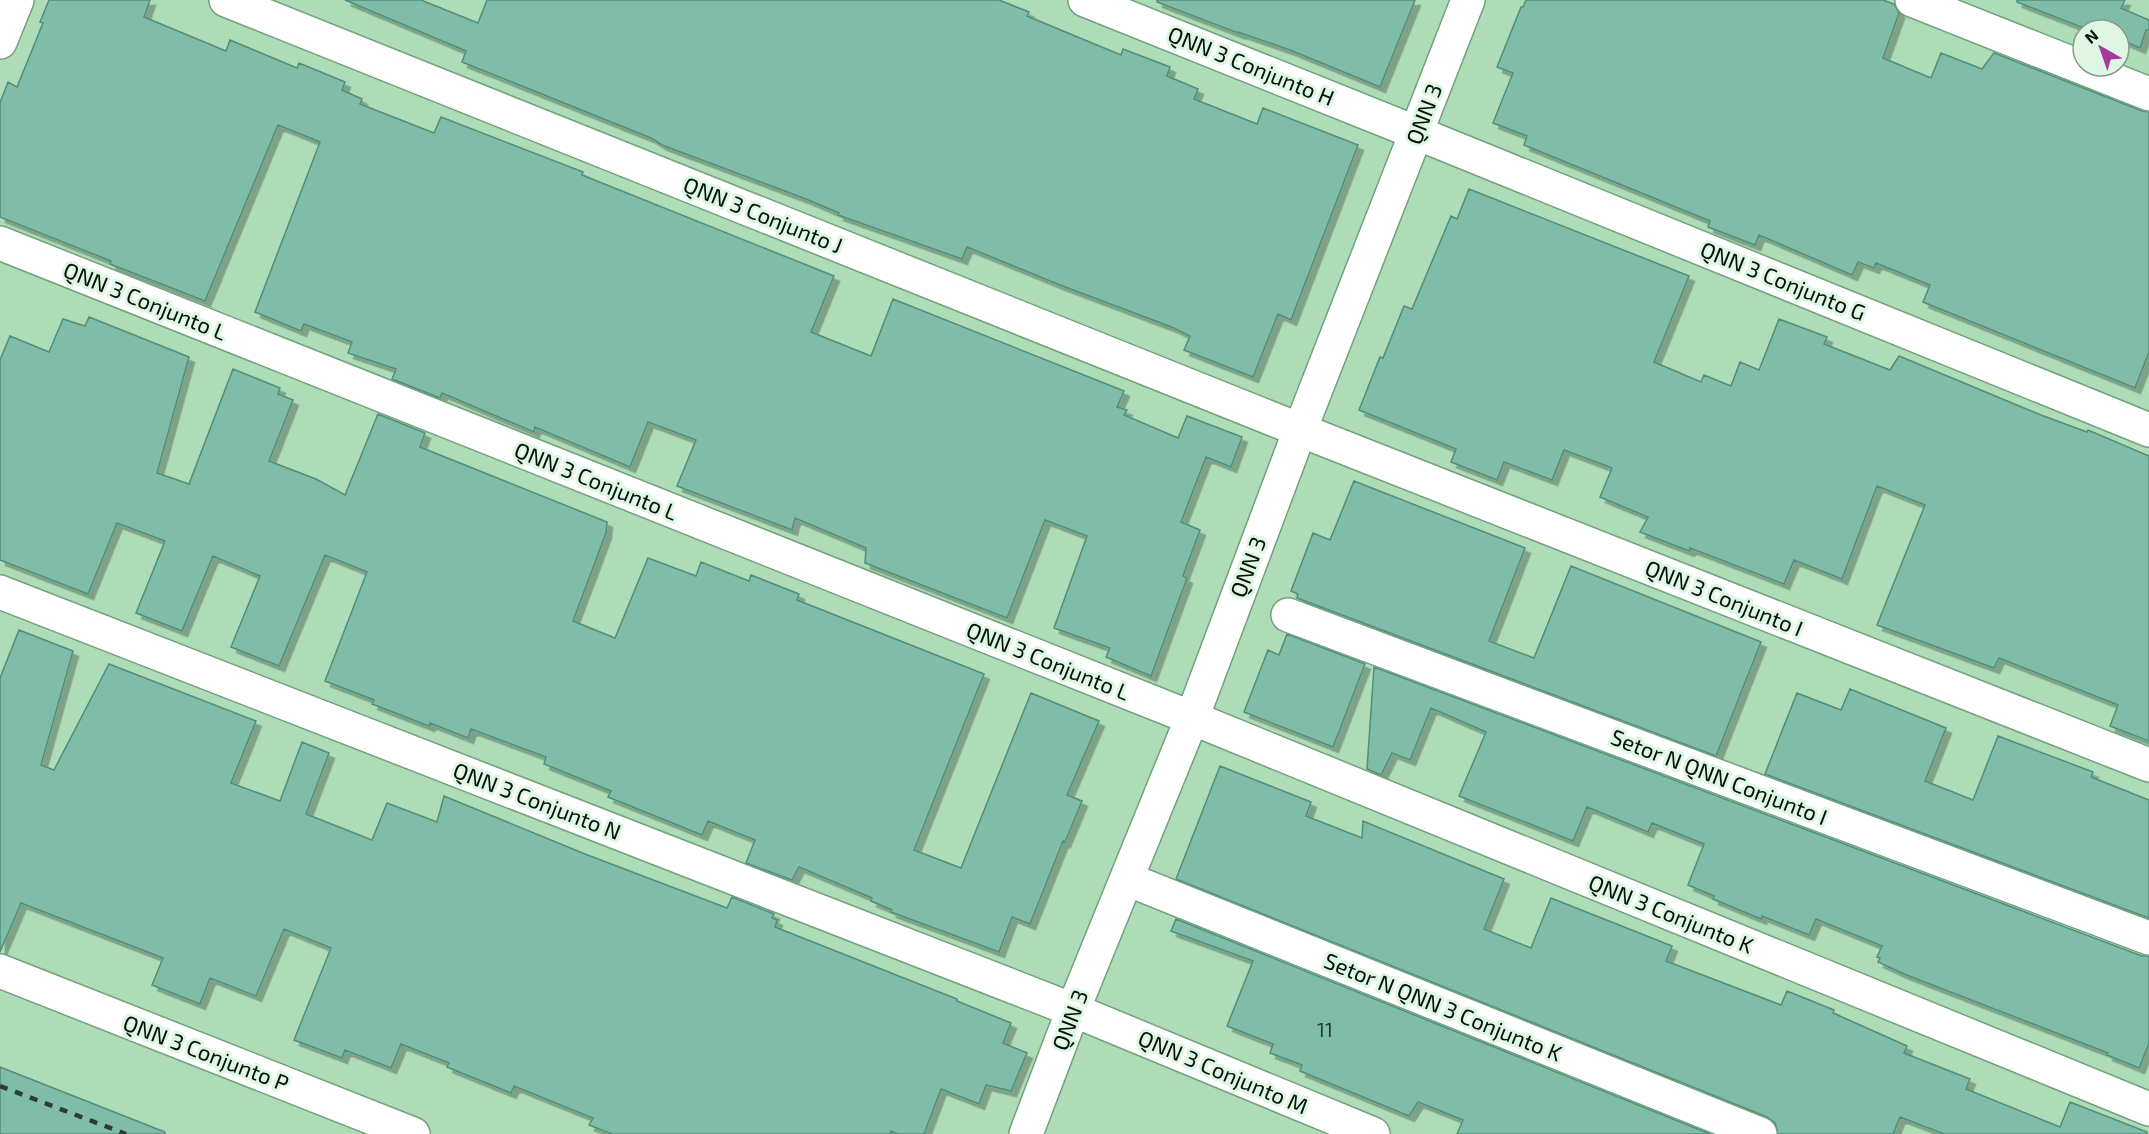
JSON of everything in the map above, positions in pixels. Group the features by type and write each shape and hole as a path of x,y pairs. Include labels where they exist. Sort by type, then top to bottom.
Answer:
{"street":[{"path":"0,42 16,0"},
{"name":"QNN 3 Conjunto J","path":"226,0 1300,430"},
{"name":"QNN 3 Conjunto H","path":"1085,0 1417,133"},
{"name":"QNN 3","path":"1026,1134 1073,1010 1192,718 1300,430 1468,0"},
{"path":"1912,0 2149,94"},
{"name":"QNN 3 Conjunto G","path":"1417,133 2149,430"},
{"name":"QNN 3 Conjunto L","path":"0,243 1192,718"},
{"name":"QNN 3 Conjunto I","path":"1300,430 2149,765"},
{"name":"QNN 3 Conjunto N","path":"0,592 1073,1010"},
{"name":"Setor N QNN Conjunto I","path":"1288,615 2149,938"},
{"name":"QNN 3 Conjunto K","path":"1192,718 2149,1109"},
{"name":"Setor N QNN 3 Conjunto K","path":"1126,879 1760,1134"},
{"name":"QNN 3 Conjunto P","path":"0,971 413,1134"},
{"name":"QNN 3 Conjunto M","path":"1073,1010 1373,1134"}],"building":[{"path":"49,0 150,0 144,17 226,51 230,40 297,68 299,63 345,82 342,90 362,99 360,104 434,133 441,117 583,172 582,175 834,276 811,332 871,356 893,299 1124,391 1117,407 1127,410 1124,415 1178,438 1187,416 1242,437 1231,467 1206,457 1181,522 1200,530 1183,576 1187,578 1151,676 1106,657 1110,648 1054,628 1087,536 1045,520 1007,618 865,563 866,548 795,518 792,530 677,486 696,440 648,422 630,467 535,427 534,432 442,393 440,398 392,379 396,369 348,353 352,342 304,324 301,331 255,312 320,142 278,125 205,301 0,217 0,103 8,82 17,87 43,23 40,22"},
{"path":"345,0 421,0 478,23 487,0 999,0 1029,12 1027,16 1121,55 1123,49 1170,67 1167,76 1198,89 1194,99 1257,124 1263,108 1358,145 1291,320 1278,314 1253,377 1184,350 1190,336 1174,328 967,247 962,259 838,215 839,213 806,199 662,145 651,138 462,62 466,51"},
{"path":"1157,0 1415,0 1380,87 1290,50 1157,2"},
{"path":"1526,0 1883,0 1894,4 1899,13 1883,58 1931,78 1941,53 1982,69 1994,53 2149,112 2149,352 2135,388 1923,302 1930,285 1876,263 1874,268 1858,262 1852,275 1759,235 1755,245 1708,227 1710,221 1524,145 1527,136 1493,123 1513,73 1497,67 1521,7"},
{"path":"2017,0 2125,0 2121,8 2149,20 2149,30 2146,30 2140,48 2131,44 2131,18 2071,18 2071,23 2017,2"},
{"path":"1469,189 1689,276 1654,362 1701,382 1704,375 1731,386 1740,362 1759,370 1779,319 1827,337 1824,344 1890,370 1899,356 2041,415 2087,432 2088,430 2149,456 2149,741 2110,726 2118,705 1999,658 1994,668 1877,625 1925,505 1877,486 1842,579 1794,560 1784,584 1690,548 1689,551 1640,532 1648,517 1600,497 1612,468 1564,450 1552,480 1504,462 1497,480 1451,462 1456,449 1359,410 1404,306 1412,309 1451,216 1457,219"},
{"path":"89,317 189,357 157,473 189,484 233,369 280,388 278,394 293,400 269,461 316,479 345,495 378,414 425,433 420,447 607,522 606,533 573,621 615,638 648,558 696,576 701,562 749,581 751,575 799,594 797,600 984,674 914,850 961,868 1031,693 1099,721 1067,795 1082,801 1065,842 1063,841 1030,924 1012,917 999,952 891,912 892,910 871,901 872,898 799,867 792,880 746,863 755,840 708,821 702,835 608,797 611,791 544,764 546,757 471,729 468,738 430,723 429,726 372,704 374,700 325,681 367,572 325,555 279,666 231,647 260,576 213,556 182,631 136,613 165,541 117,523 88,594 0,560 0,360 10,336 49,352 63,319 85,326"},
{"path":"1354,481 1525,548 1489,641 1534,658 1571,566 1761,642 1716,756 1297,598 1298,594 1291,591 1313,533 1330,540"},
{"path":"19,630 73,651 41,765 54,770 109,664 256,721 231,783 280,801 302,742 329,753 306,814 372,840 387,803 437,822 444,796 585,854 727,908 732,897 774,914 772,918 777,920 775,927 957,999 957,1001 1011,1023 1003,1043 1027,1053 1011,1091 986,1085 979,1104 941,1089 924,1134 898,1134 891,1131 890,1134 612,1134 589,1125 593,1118 514,1086 511,1093 447,1067 449,1063 401,1044 391,1068 345,1050 342,1058 294,1040 331,948 284,929 256,996 210,978 200,1004 152,985 163,958 21,903 0,952 0,678"},
{"path":"1287,634 1365,664 1333,747 1244,712 1268,650 1279,655"},
{"path":"1374,667 2142,956 2149,956 2149,1043 2139,1068 2107,1055 2108,1053 1904,974 1878,962 1880,958 1877,957 1882,946 1816,919 1809,935 1762,916 1761,919 1713,899 1714,896 1688,885 1704,844 1652,823 1648,832 1587,807 1573,841 1459,796 1486,732 1431,708 1410,760 1392,753 1381,775 1367,769"},
{"path":"1850,689 1946,728 1925,781 1973,800 1998,736 2093,772 2091,777 2149,800 2149,918 1765,774 1797,693 1841,710"},
{"path":"1220,766 1311,802 1306,816 1362,838 1363,821 1504,879 1484,929 1531,948 1551,898 1672,946 1666,961 1781,1005 1787,991 1834,1010 1833,1013 1907,1046 1904,1053 1970,1079 1966,1089 2060,1127 2070,1102 2147,1132 2147,1134 1944,1134 1900,1117 1893,1134 1778,1134 1775,1123 1767,1117 1176,879"},
{"path":"1176,919 1710,1134 1457,1134 1463,1120 1418,1102 1409,1116 1300,1071 1302,1065 1270,1053 1273,1044 1227,1026 1253,961 1171,931"},
{"path":"0,1067 165,1132 165,1134 0,1134"}],"railway":[{"path":"0,1086 126,1134"}]}
